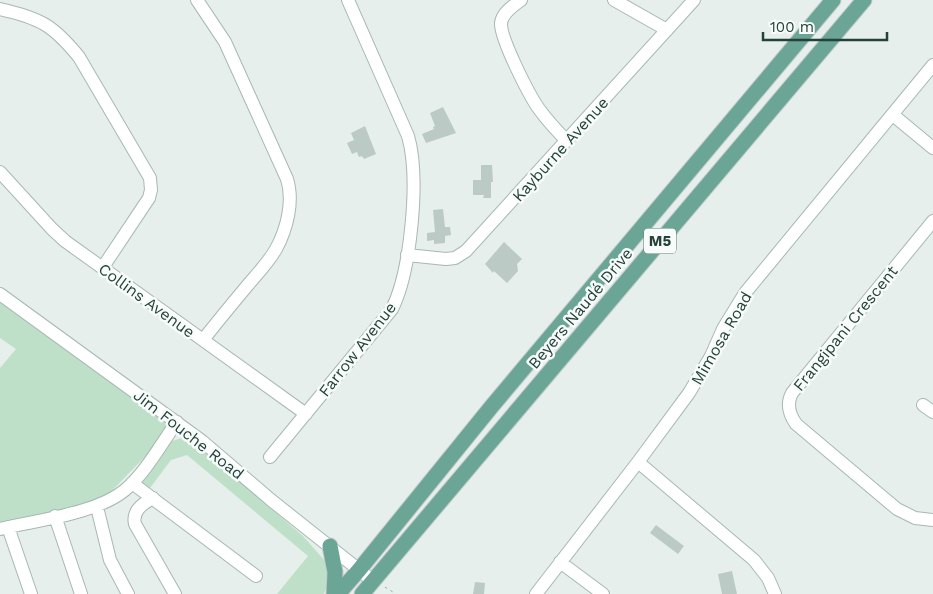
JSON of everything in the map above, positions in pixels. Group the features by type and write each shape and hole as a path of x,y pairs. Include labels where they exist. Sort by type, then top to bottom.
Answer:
{"main road":[{"name":"Beyers Naudé Drive","path":"336,594 359,570 492,406 834,0"},
{"name":"Beyers Naudé Drive","path":"362,594 864,0"},
{"path":"330,546 335,572 336,594"}],"street":[{"path":"197,0 231,53 290,188 290,200 285,224 276,249 203,340"},
{"name":"Farrow Avenue","path":"270,457 392,309 401,288 407,255 414,183 412,150 408,136 348,0"},
{"path":"521,0 503,17 501,23 505,38 538,107 567,141"},
{"path":"614,0 667,30"},
{"name":"Kayburne Avenue","path":"407,255 446,259 455,258 466,251 694,0"},
{"path":"0,9 38,20 59,34 68,44 79,57 150,178 151,190 149,198 103,267"},
{"name":"Mimosa Road","path":"536,594 689,393 711,356 723,329 741,300 933,65"},
{"path":"893,115 933,148"},
{"name":"Collins Avenue","path":"0,172 52,229 72,246 306,414"},
{"name":"Frangipani Crescent","path":"933,221 792,393 788,405 791,417 796,424 897,509 915,518 933,520"},
{"name":"Jim Fouche Road","path":"0,294 202,441 271,500 373,581"},
{"path":"31,594 4,528 97,507 114,498 132,482 177,422"},
{"path":"638,462 754,560 768,578 775,594"},
{"path":"132,482 256,576"},
{"path":"153,498 143,504 135,513 135,524 175,594"},
{"path":"97,507 110,560 128,594"},
{"path":"55,516 81,594"},
{"path":"560,562 603,594"}],"path":[{"path":"373,581 396,594"}],"green space":[{"path":"0,293 177,424 92,511 0,532 0,368 16,349 0,338"},
{"path":"182,438 195,444 303,536 325,561 330,577 324,594 277,594 308,556 187,455 171,460 150,488 140,481 169,442"}],"building":[{"path":"443,107 456,133 426,143 422,134 434,129 433,127 435,126 430,113"},
{"path":"365,126 376,154 364,159 362,156 359,157 357,152 352,154 347,143 354,140 351,133"},
{"path":"481,165 492,165 493,182 491,182 491,198 483,198 484,195 473,195 473,180 481,180"},
{"path":"443,209 445,227 450,227 451,235 445,236 445,243 434,244 434,240 427,241 427,233 435,232 433,210"},
{"path":"504,242 522,259 517,264 518,271 507,283 494,271 493,273 485,264"},
{"path":"656,525 684,546 678,554 650,533"},
{"path":"732,571 737,594 722,594 718,574"},
{"path":"475,582 485,583 484,594 473,594"}]}
